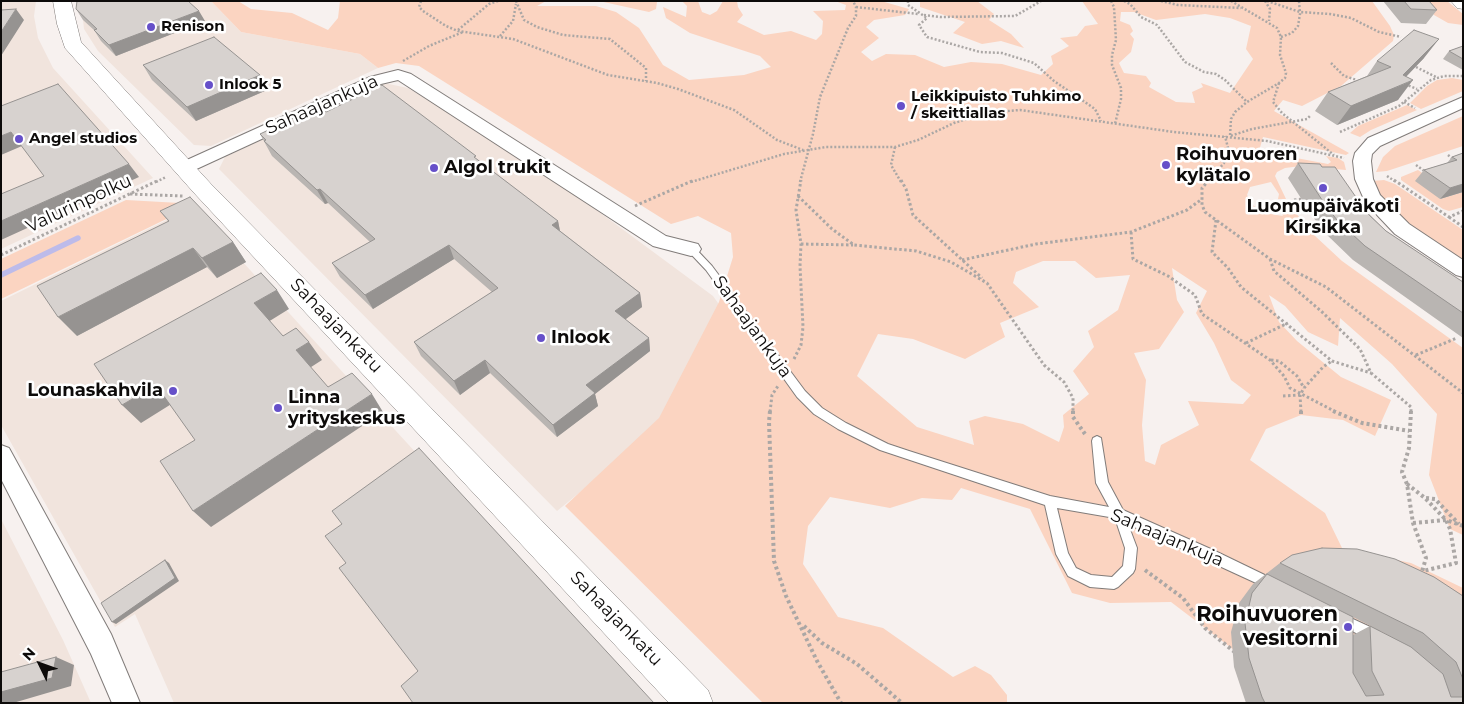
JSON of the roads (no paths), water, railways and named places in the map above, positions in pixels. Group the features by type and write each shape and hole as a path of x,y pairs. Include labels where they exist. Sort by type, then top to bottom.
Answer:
{"main road":[{"name":"Sahaajankatu","path":"62,1 72,44 180,180 320,312 696,703"},
{"path":"1460,1 1463,4"}],"street":[{"name":"Sahaajankuja","path":"180,180 376,80 398,75 406,77 660,241 691,249"},
{"path":"1463,102 1374,142 1364,154 1362,161 1364,179 1372,197 1383,211 1402,229 1463,270"},
{"path":"1,455 100,644 126,703"}],"lane":[{"name":"Sahaajankuja","path":"691,249 709,268 801,394 818,411 862,437 908,456 1050,501 1119,514 1282,589"},
{"path":"1050,501 1062,554 1072,572 1090,581 1114,583 1129,569 1131,548 1119,514 1102,483 1097,441"},
{"path":"1329,613 1390,644"},
{"path":"1344,621 1344,638"}],"waterway":[{"path":"1,275 78,238"}],"place":[{"name":"Renison","path":"151,27"},
{"name":"Inlook 5","path":"209,85"},
{"name":"Leikkipuisto Tuhkimo / skeittiallas","path":"901,106"},
{"name":"Angel studios","path":"19,139"},
{"name":"Roihuvuoren kylätalo","path":"1166,165"},
{"name":"Algol trukit","path":"434,168"},
{"name":"Luomupäiväkoti Kirsikka","path":"1323,188"},
{"name":"Inlook","path":"541,338"},
{"name":"Lounaskahvila","path":"173,391"},
{"name":"Linna yrityskeskus","path":"278,408"},
{"name":"Roihuvuoren vesitorni","path":"1348,627"}]}
